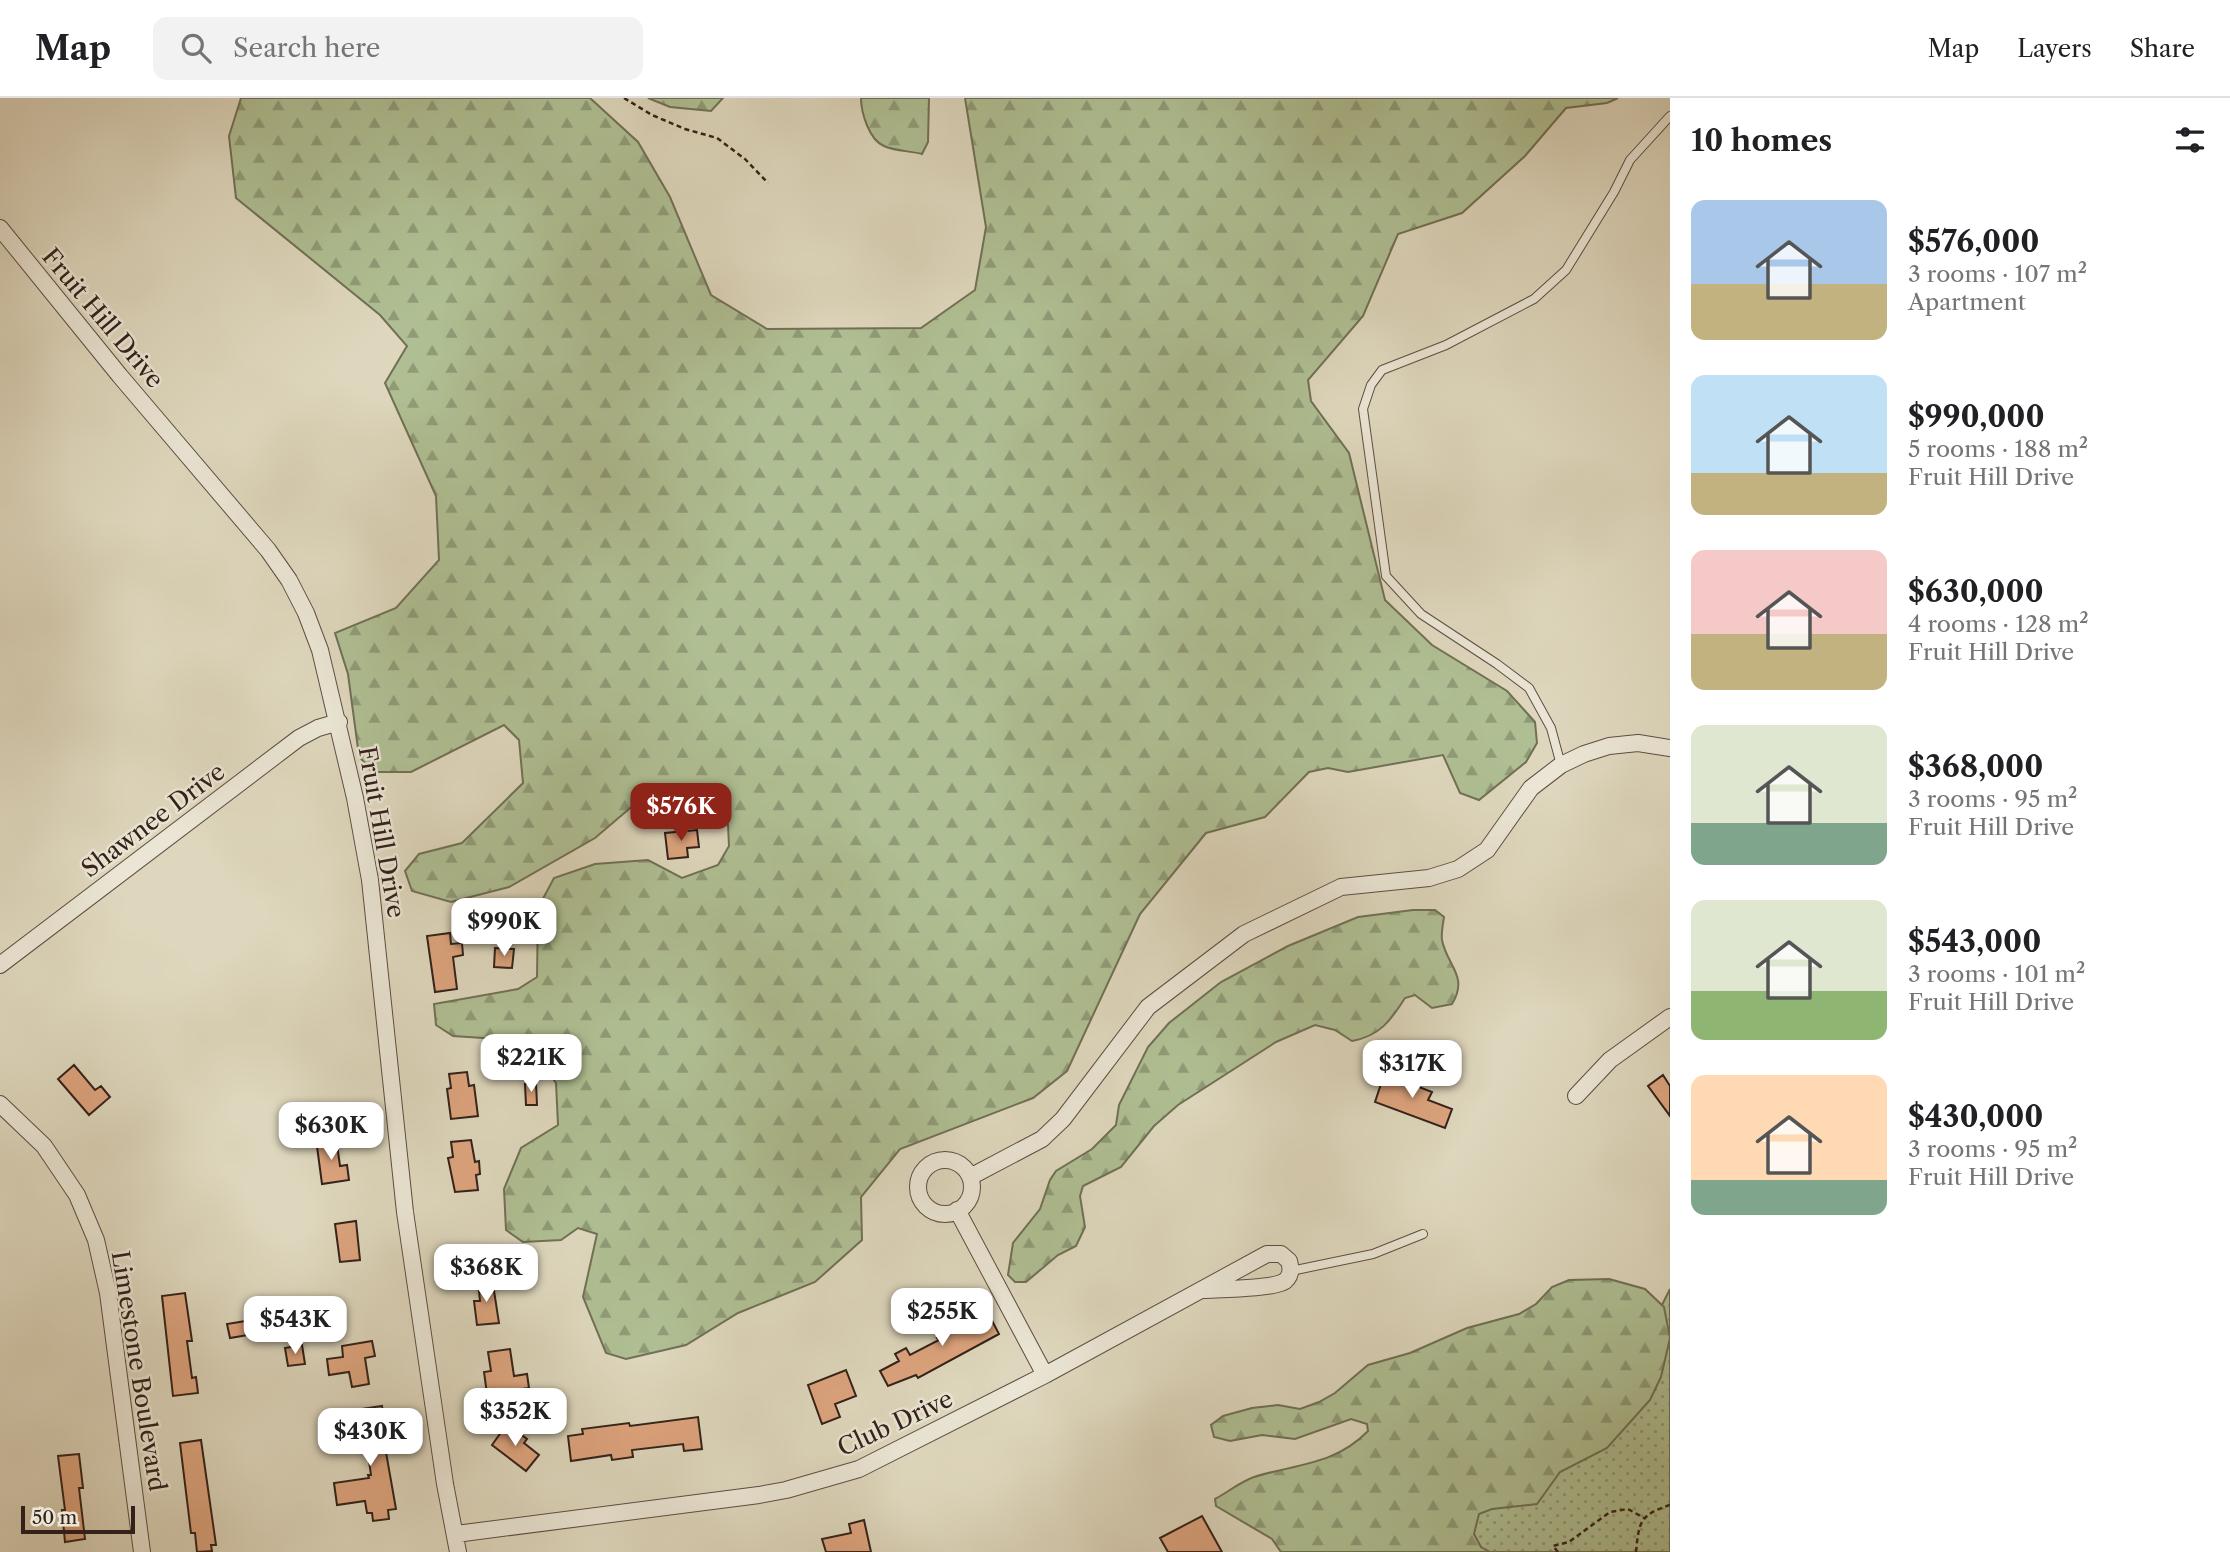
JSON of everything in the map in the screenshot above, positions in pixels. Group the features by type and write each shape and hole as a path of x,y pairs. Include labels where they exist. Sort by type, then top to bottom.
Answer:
{"street":[{"name":"Fruit Hill Drive","path":"0,228 120,376 268,550 289,580 306,613 320,650 339,722 370,880 405,1212 443,1471 458,1552"},
{"name":"Shawnee Drive","path":"0,965 299,738 318,728 339,722"},
{"path":"970,1177 1042,1139 1063,1119 1148,1007 1244,934 1341,887 1429,878 1458,869 1488,850 1531,788 1561,765 1609,746 1638,743 1670,748"},
{"path":"1576,1096 1610,1060 1670,1017"},
{"name":"Limestone Boulevard","path":"0,1104 44,1146 77,1195 96,1240 108,1293 142,1552"},
{"path":"949,1160 965,1169 970,1177 970,1195 966,1204 957,1210 939,1213 923,1202 918,1185 920,1176 931,1163 949,1160"},
{"path":"957,1210 1045,1375"},
{"name":"Club Drive","path":"456,1534 786,1490 859,1469 1045,1375 1267,1254 1280,1254 1289,1261 1291,1271 1286,1280 1275,1285 1203,1290"}],"lane":[{"path":"1561,765 1551,728 1529,688 1421,614 1386,576 1363,409 1371,385 1382,370 1446,345 1534,299 1566,270 1614,192 1630,160 1670,116"},
{"path":"1291,1271 1373,1254 1423,1234"}],"path":[{"path":"624,98 652,116 717,138 745,159 768,183"},
{"path":"1636,1552 1638,1525 1649,1512 1670,1505"},
{"path":"1558,1552 1553,1546 1569,1542 1610,1512 1628,1509 1644,1518"}],"green space":[{"path":"241,98 590,98 638,142 670,197 711,295 767,329 921,328 975,290 986,227 965,98 1618,98 1607,103 1566,108 1525,156 1462,213 1398,234 1363,316 1308,380 1311,401 1349,453 1385,600 1432,645 1507,691 1535,722 1537,743 1526,762 1479,800 1460,793 1443,755 1348,772 1328,768 1309,772 1265,817 1206,833 1140,914 1067,1071 1033,1098 900,1149 861,1197 862,1240 815,1282 738,1313 686,1345 626,1359 606,1353 583,1297 597,1234 578,1228 561,1240 523,1242 506,1230 504,1189 521,1148 558,1125 556,1083 532,1050 515,1040 453,1036 436,1025 434,1004 518,989 537,977 538,908 554,878 595,864 648,860 682,878 718,865 729,846 728,825 703,795 642,798 595,838 509,887 451,902 412,891 405,871 419,854 462,843 523,783 519,740 504,725 411,772 372,772 359,756 348,674 335,633 396,608 439,560 436,496 385,383 407,346 380,315 236,198 229,136"},
{"path":"648,98 723,98 711,111 670,107"},
{"path":"861,98 929,98 928,142 922,154 893,149 879,143 867,125"},
{"path":"1435,910 1444,917 1442,940 1458,978 1457,994 1452,1004 1432,1008 1415,995 1405,998 1384,1026 1362,1039 1352,1041 1335,1030 1315,1025 1276,1042 1178,1105 1154,1126 1121,1167 1083,1186 1080,1196 1085,1227 1076,1246 1058,1255 1026,1282 1015,1282 1008,1275 1013,1243 1040,1209 1050,1180 1056,1171 1092,1149 1116,1125 1119,1105 1148,1047 1169,1023 1221,982 1288,946 1358,917"},
{"path":"1609,1279 1645,1289 1664,1307 1670,1338 1661,1377 1650,1400 1607,1448 1560,1472 1537,1504 1492,1509 1479,1514 1474,1534 1481,1547 1490,1552 1281,1552 1272,1539 1216,1506 1215,1499 1254,1477 1329,1457 1342,1451 1368,1431 1367,1424 1351,1419 1295,1439 1262,1435 1230,1441 1214,1437 1211,1425 1223,1416 1252,1408 1278,1405 1300,1409 1335,1393 1368,1365 1410,1353 1467,1328 1519,1314 1536,1304 1552,1287 1569,1280"},
{"path":"1670,1289 1670,1552 1461,1552 1443,1506 1661,1307"}],"building":[{"path":"697,830 699,847 687,848 688,857 668,859 665,833"},
{"path":"450,933 451,944 462,943 463,955 453,957 457,989 435,992 427,936"},
{"path":"495,948 514,949 512,968 494,967"},
{"path":"74,1065 95,1090 101,1086 110,1097 89,1115 58,1079"},
{"path":"1396,1067 1410,1072 1406,1082 1432,1092 1428,1100 1452,1109 1445,1128 1375,1102 1382,1081 1389,1084"},
{"path":"467,1072 469,1086 474,1085 478,1116 451,1119 447,1089 451,1088 449,1074"},
{"path":"1663,1075 1670,1086 1670,1116 1648,1086"},
{"path":"536,1083 537,1105 526,1105 525,1084"},
{"path":"336,1137 340,1166 347,1165 349,1180 322,1184 316,1139"},
{"path":"471,1140 475,1162 479,1161 480,1174 476,1175 478,1190 455,1192 448,1158 453,1157 451,1142"},
{"path":"356,1221 360,1260 340,1262 335,1224"},
{"path":"492,1278 499,1323 477,1325 474,1301 480,1301 478,1280"},
{"path":"185,1293 192,1341 187,1341 192,1378 196,1377 198,1393 173,1396 162,1296"},
{"path":"987,1311 999,1334 918,1378 916,1375 888,1386 880,1371 899,1361 895,1354 906,1348 910,1355 939,1340 937,1338 946,1334 940,1325 960,1314 965,1323"},
{"path":"252,1320 254,1334 230,1338 227,1324"},
{"path":"372,1341 375,1356 365,1358 369,1384 352,1387 349,1372 329,1375 327,1359 343,1357 342,1346"},
{"path":"302,1345 305,1364 288,1366 285,1348"},
{"path":"510,1349 514,1376 527,1374 529,1388 487,1394 484,1372 491,1371 488,1352"},
{"path":"846,1370 856,1396 835,1404 840,1417 822,1424 808,1385"},
{"path":"382,1406 387,1440 384,1441 396,1509 388,1510 389,1519 373,1521 372,1513 367,1513 365,1501 337,1505 334,1483 369,1478 368,1475 371,1475 367,1447 346,1450 343,1435 364,1432 361,1409"},
{"path":"698,1417 702,1449 684,1451 683,1444 632,1450 633,1457 612,1460 611,1455 571,1461 568,1436 583,1434 582,1429"},
{"path":"507,1424 527,1439 524,1443 539,1455 526,1471 492,1445"},
{"path":"201,1440 216,1545 211,1545 212,1551 197,1552 195,1533 191,1533 180,1443"},
{"path":"79,1454 83,1488 79,1488 85,1539 65,1542 62,1510 65,1510 58,1456"},
{"path":"1202,1516 1222,1552 1168,1552 1160,1538"},
{"path":"864,1520 871,1552 826,1552 822,1539 851,1533 849,1524"}]}
